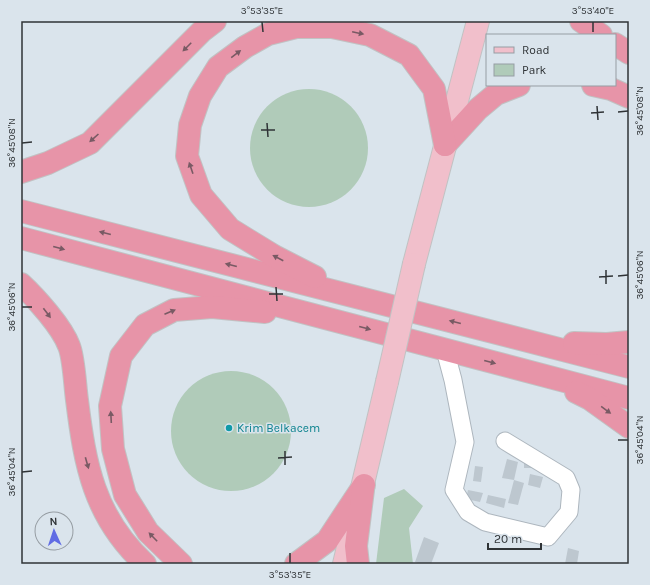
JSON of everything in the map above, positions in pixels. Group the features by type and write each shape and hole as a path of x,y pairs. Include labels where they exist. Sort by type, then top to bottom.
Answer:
{"highway":[{"path":"21,172 48,164 90,143 202,32 215,21"},
{"path":"582,21 600,34"},
{"path":"350,295 274,256 230,229 201,194 187,156 190,125 200,96 218,67 245,47 268,34 296,26 332,27 370,35 409,55 434,89 445,145"},
{"path":"616,45 629,53"},
{"path":"445,145 478,109 496,94 516,86"},
{"path":"598,86 611,89 629,97"},
{"path":"21,211 629,367"},
{"path":"21,238 327,317 534,374 629,398"},
{"path":"21,284 46,311 70,346 84,454 96,496 114,528 145,564"},
{"path":"181,564 148,532 125,495 113,449 110,406 121,356 145,325 174,310 212,307 327,317"},
{"path":"534,342 607,344 629,342"},
{"path":"534,374 590,399 629,427"},
{"path":"296,564 328,541 364,485"},
{"path":"358,564 356,546 364,485"}],"main road":[{"path":"344,564 364,485 414,264 478,21"}],"lane":[{"path":"445,350 453,380 465,442 454,490 468,512 485,522 548,537 569,512 571,490 566,478 505,441"}],"green space":[{"path":"309,89 320,90 332,94 351,106 363,125 367,137 367,159 363,171 351,190 332,202 320,206 309,207 298,206 286,202 267,190 255,171 251,159 250,148 251,137 255,125 267,106 286,94 298,90"},
{"path":"231,371 243,372 254,376 264,381 273,389 281,398 286,408 290,419 290,443 286,454 281,464 273,473 264,481 254,486 243,490 231,491 219,490 208,486 198,481 189,473 181,464 176,454 172,443 171,431 172,419 176,408 181,398 189,389 198,381 208,376 219,372"},
{"path":"404,489 423,506 409,528 413,564 376,564 384,498"}],"building":[{"path":"524,455 532,455 532,468 524,468"},
{"path":"507,459 518,462 514,480 502,478"},
{"path":"475,466 483,467 481,482 473,481"},
{"path":"530,474 543,477 540,488 528,485"},
{"path":"514,480 524,483 518,505 508,503"},
{"path":"468,490 483,493 480,502 466,499"},
{"path":"488,495 506,499 504,508 486,503"},
{"path":"424,537 439,543 431,564 421,564 415,562"},
{"path":"568,548 579,551 577,564 565,564"}],"place":[{"name":"Krim Belkacem","path":"229,428"}]}
